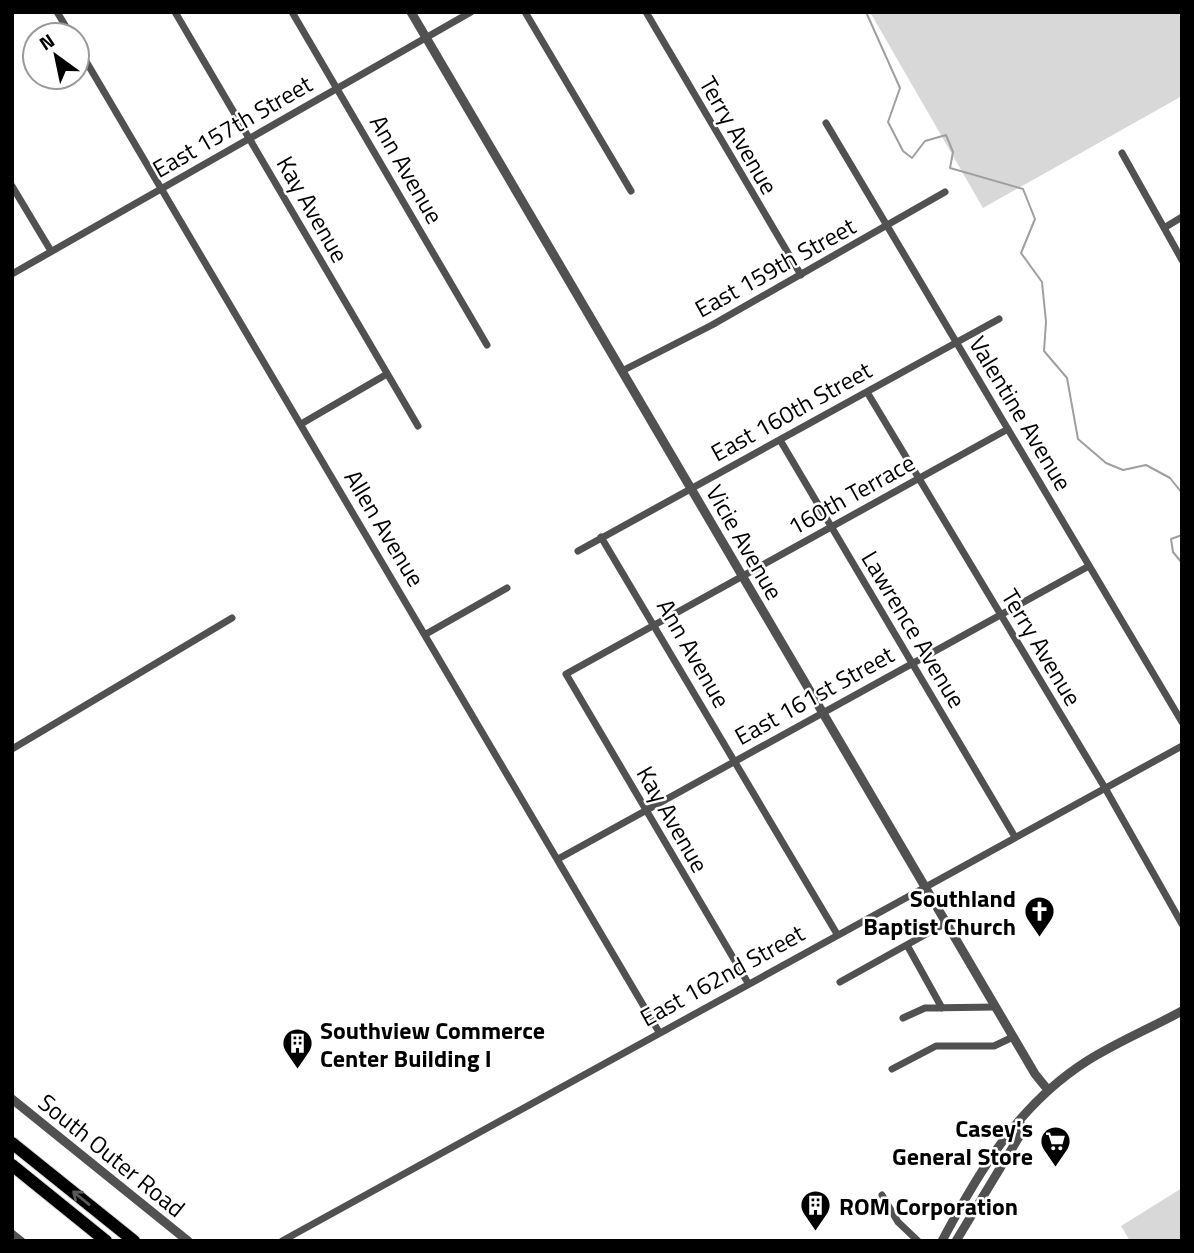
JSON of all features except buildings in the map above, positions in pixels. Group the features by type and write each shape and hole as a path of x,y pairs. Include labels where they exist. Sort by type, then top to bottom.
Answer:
{"highway":[{"path":"12,1143 134,1241"},
{"path":"12,1166 106,1241"}],"street":[{"name":"Kay Avenue","path":"175,12 418,426"},
{"name":"Ann Avenue","path":"292,12 487,345"},
{"name":"Vicie Avenue","path":"411,12 1013,1037 1048,1090"},
{"name":"East 157th Street","path":"12,274 471,12"},
{"path":"526,12 631,191"},
{"name":"Terry Avenue","path":"646,12 801,275"},
{"name":"Allen Avenue","path":"91,70 659,1032"},
{"name":"Valentine Avenue","path":"826,123 1182,722"},
{"path":"1122,153 1182,260"},
{"path":"12,186 51,251"},
{"name":"East 159th Street","path":"622,371 801,275 945,192"},
{"path":"1164,228 1182,218"},
{"name":"East 160th Street","path":"578,551 999,319"},
{"path":"301,424 387,374"},
{"name":"Terry Avenue","path":"867,392 1104,788 1182,924"},
{"name":"160th Terrace","path":"566,674 1008,429"},
{"name":"Lawrence Avenue","path":"780,440 1015,837"},
{"name":"Ann Avenue","path":"601,537 837,934"},
{"name":"East 161st Street","path":"558,859 1089,566"},
{"path":"426,634 507,589"},
{"path":"12,748 232,618"},
{"name":"Kay Avenue","path":"566,674 748,983"},
{"name":"East 162nd Street","path":"282,1241 1182,746"},
{"path":"840,982 946,923"},
{"path":"907,945 942,1008"},
{"path":"903,1018 919,1009 996,1007"},
{"path":"942,1241 999,1142 1048,1090 1087,1061 1182,1011"},
{"path":"892,1069 936,1046 994,1046 1013,1037"},
{"name":"South Outer Road","path":"12,1099 188,1241"},
{"path":"957,1241 1022,1132 1020,1122"},
{"path":"881,1195 898,1222 918,1241"},
{"path":"12,1233 22,1241"}],"shaded area":[{"path":"870,12 1182,12 1182,96 983,208"},
{"path":"1182,1188 1182,1241 1130,1241 1121,1226"}],"waterway":[{"path":"866,12 900,88 888,122 903,151 912,158 925,141 946,135 953,152 950,168 1023,189 1035,219 1021,253 1042,282 1046,322 1044,351 1067,378 1078,439 1106,463 1123,470 1146,465 1170,478 1182,493"},
{"path":"1182,535 1171,539 1173,552 1182,563"}],"place":[{"name":"Southland Baptist Church","path":"1039,939"},
{"name":"Southview Commerce Center Building I","path":"297,1071"},
{"name":"Casey's General Store","path":"1056,1169"},
{"name":"ROM Corporation","path":"816,1233"}]}
